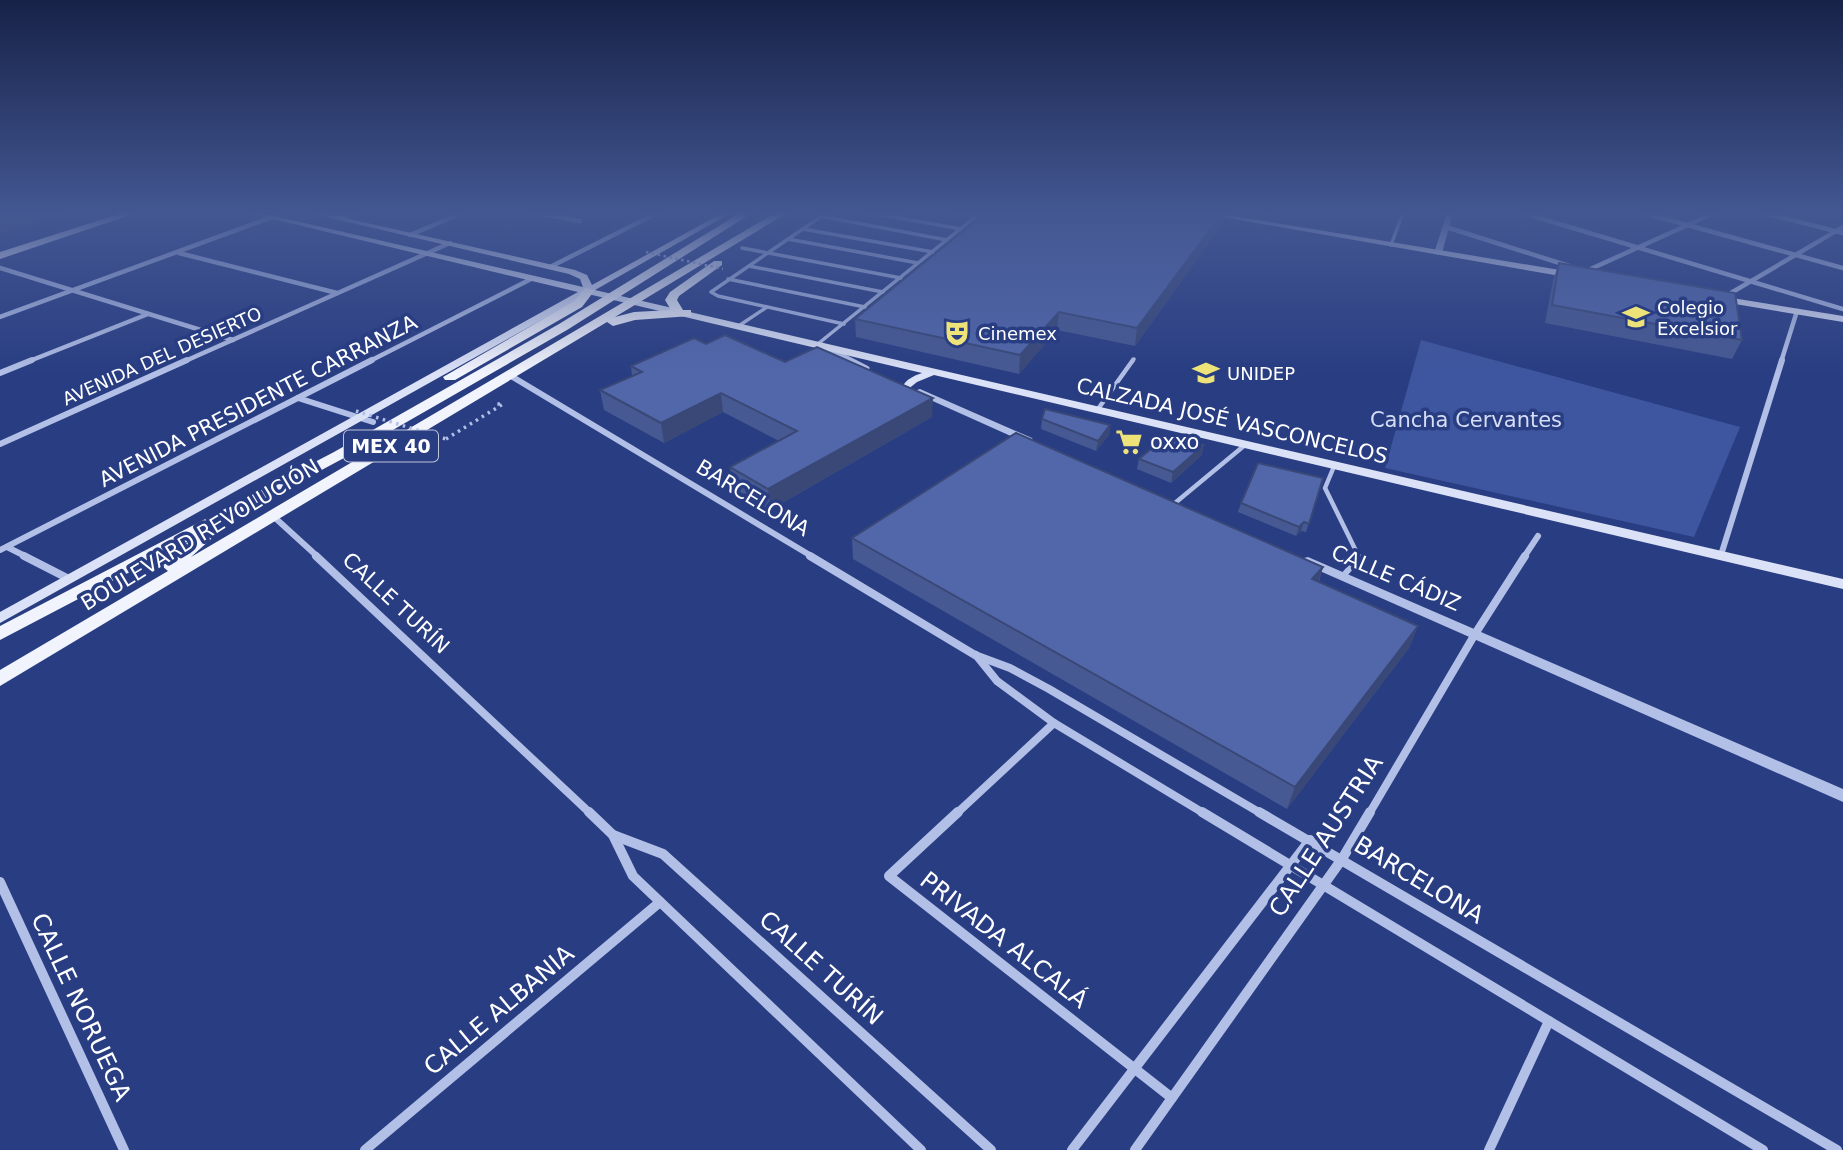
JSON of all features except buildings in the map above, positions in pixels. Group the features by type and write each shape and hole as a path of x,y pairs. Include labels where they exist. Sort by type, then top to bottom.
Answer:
{"main road":[{"name":"CALZADA JOSÉ VASCONCELOS","path":"479,267 682,311 1843,584"},
{"path":"552,267 584,277 589,290"},
{"path":"0,618 363,417 578,304 589,290 631,267"},
{"name":"MEX 40","path":"0,634 394,424 659,267"},
{"name":"BOULEVARD REVOLUCIÓN","path":"0,679 694,267"},
{"path":"682,311 671,300 674,294 714,267"},
{"path":"1521,267 1577,276 1588,275"},
{"path":"1707,297 1843,318"},
{"path":"586,331 634,316 682,311"},
{"path":"902,384 935,371"},
{"path":"89,626 187,554 228,514 276,477 363,417"}],"street":[{"path":"0,317 136,267"},
{"path":"234,267 337,293"},
{"name":"AVENIDA DEL DESIERTO","path":"0,444 397,267"},
{"path":"1563,267 1588,275 1603,267"},
{"path":"1703,267 1843,309"},
{"path":"1720,299 1775,267"},
{"path":"0,268 233,340"},
{"name":"AVENIDA PRESIDENTE CARRANZA","path":"4,549 530,279"},
{"path":"1721,555 1797,311"},
{"path":"0,373 148,314"},
{"path":"819,344 875,373"},
{"name":"BARCELONA","path":"511,376 975,655 1010,668 1049,689 1838,1150"},
{"path":"902,384 1047,448"},
{"path":"298,398 363,417"},
{"name":"CALLE TURÍN","path":"273,516 415,646 613,835 633,876 921,1150"},
{"name":"CALLE AUSTRIA","path":"1135,1150 1342,859 1475,634 1538,536"},
{"path":"4,549 69,579"},
{"name":"CALLE CÁDIZ","path":"1297,556 1843,796"},
{"name":"BARCELONA","path":"975,655 997,681 1054,723 1763,1150"},
{"name":"PRIVADA ALCALÁ","path":"1054,723 889,876 1172,1098"},
{"name":"CALLE TURÍN","path":"613,835 663,854 990,1150"},
{"name":"CALLE AUSTRIA","path":"1072,1150 1310,840"},
{"name":"CALLE NORUEGA","path":"0,882 124,1150"},
{"name":"CALLE ALBANIA","path":"365,1150 660,902"},
{"path":"1489,1150 1549,1021"}],"lane":[{"path":"747,267 713,289 713,294 844,324"},
{"path":"751,267 883,292"},
{"path":"841,267 901,278"},
{"path":"819,344 914,267"},
{"path":"728,279 865,307"},
{"path":"740,325 767,307"},
{"path":"1098,409 1134,359"},
{"path":"1175,503 1247,444"},
{"path":"1335,464 1325,488 1359,558 1343,576"}],"path":[{"path":"717,267 723,268"},
{"path":"363,417 446,439 503,404 497,402 453,429"}],"green space":[{"name":"Cancha Cervantes","path":"1421,340 1740,427 1694,537 1385,468"}],"place":[{"name":"Colegio Excelsior","path":"1636,317"},
{"name":"Cinemex","path":"957,333"},
{"name":"UNIDEP","path":"1206,373"},
{"name":"oxxo","path":"1129,442"}]}
